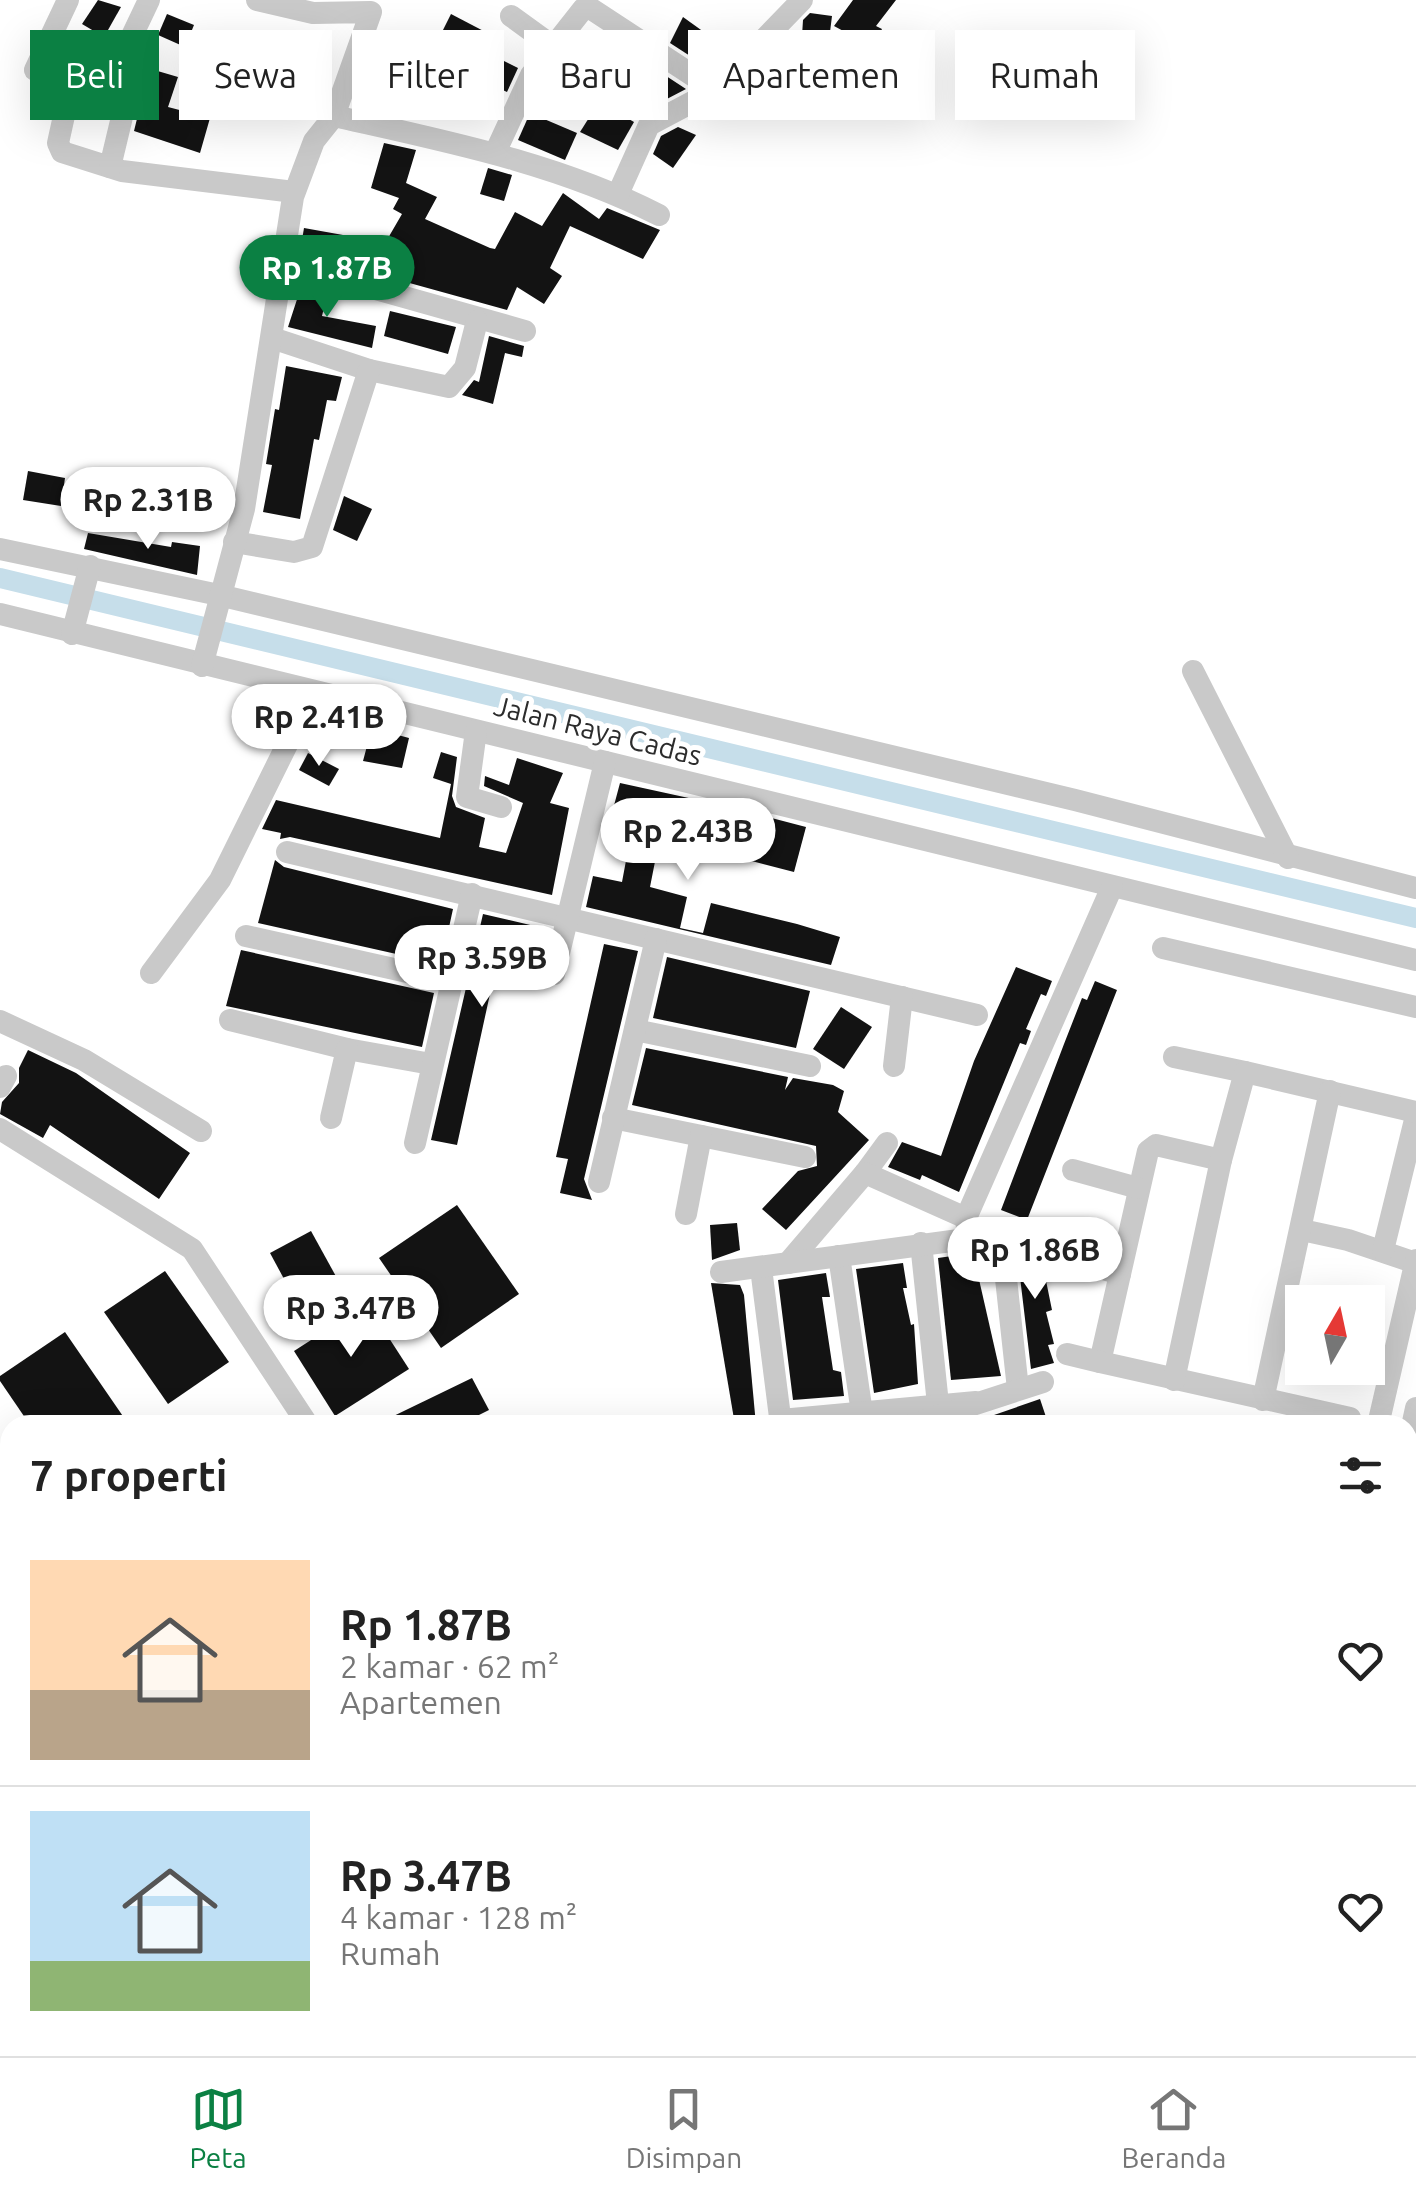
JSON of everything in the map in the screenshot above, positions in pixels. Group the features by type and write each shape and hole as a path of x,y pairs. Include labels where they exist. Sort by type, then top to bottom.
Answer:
{"street":[{"path":"68,0 36,70 68,94 58,144 62,152 110,168 294,192"},
{"path":"110,168 132,75 120,59 149,0"},
{"path":"203,662 247,493 294,192 314,141 334,116 371,12 312,12 257,0"},
{"path":"773,30 802,0"},
{"path":"564,30 583,9 590,8 624,30"},
{"path":"511,16 531,30"},
{"path":"495,152 524,89"},
{"path":"618,194 649,125 688,104"},
{"path":"334,116 495,152 618,194 659,215"},
{"path":"282,263 525,332"},
{"path":"272,338 370,370 452,386 465,368 476,320"},
{"path":"234,542 294,552 312,548 370,370"},
{"path":"0,549 1075,800 1416,888"},
{"path":"73,630 89,568"},
{"name":"Jalan Raya Cadas","path":"0,614 1416,960"},
{"path":"1194,671 1288,858"},
{"path":"151,972 220,880 312,692"},
{"path":"476,731 466,797 501,807"},
{"path":"554,974 605,762"},
{"path":"287,852 976,1016"},
{"path":"721,1272 921,1243 967,1227 1112,887"},
{"path":"415,1143 472,894"},
{"path":"246,936 452,982"},
{"path":"599,1182 656,938"},
{"path":"1164,948 1416,1008"},
{"path":"894,1066 902,998"},
{"path":"230,1020 347,1050 432,1064"},
{"path":"0,1021 84,1060 201,1132"},
{"path":"635,1030 810,1066"},
{"path":"331,1118 347,1050"},
{"path":"1174,1057 1416,1114 1383,1250"},
{"path":"1174,1380 1221,1160 1245,1072"},
{"path":"1263,1400 1330,1091"},
{"path":"613,1118 805,1157"},
{"path":"0,1129 192,1249 301,1415"},
{"path":"686,1214 702,1136"},
{"path":"788,1263 887,1143"},
{"path":"1100,1362 1138,1188 1152,1147 1221,1160"},
{"path":"1073,1170 1138,1188"},
{"path":"865,1173 967,1227 996,1235 1002,1242 1018,1389"},
{"path":"1302,1230 1416,1262 1380,1415"},
{"path":"921,1243 938,1404"},
{"path":"1049,1253 1120,1274"},
{"path":"839,1256 862,1413"},
{"path":"761,1268 780,1415"},
{"path":"1066,1354 1336,1415"},
{"path":"939,1415 1043,1382"},
{"path":"844,1415 976,1402"}],"building":[{"path":"98,0 121,7 108,30 92,30 82,24"},
{"path":"853,0 896,0 876,26 882,30 841,30 834,26"},
{"path":"810,13 832,16 830,30 802,30 803,20"},
{"path":"167,14 194,25 192,30 179,30 179,44 159,33"},
{"path":"451,14 482,30 443,30"},
{"path":"683,17 701,30 688,30 688,55 670,43"},
{"path":"504,61 518,68 507,92 504,91"},
{"path":"159,71 178,77 168,107 179,110 179,120 209,120 200,153 134,131 137,120 159,120"},
{"path":"668,77 686,89 668,98"},
{"path":"527,120 546,120 577,133 565,160 518,140"},
{"path":"588,120 634,122 618,150 580,132"},
{"path":"678,127 696,135 673,168 653,154 661,136"},
{"path":"384,143 416,150 406,183 437,197 425,219 490,248 495,249 515,212 542,226 563,193 599,219 607,208 660,230 643,259 570,226 550,268 562,276 544,304 517,287 507,310 377,274 384,245 402,214 393,209 399,198 371,188"},
{"path":"488,168 512,175 504,201 480,194"},
{"path":"304,228 343,235 337,263 300,252"},
{"path":"302,284 328,291 322,316 376,326 372,348 288,327"},
{"path":"390,311 456,327 448,354 384,336"},
{"path":"489,336 524,346 522,357 505,353 493,404 462,395 474,380 479,382"},
{"path":"286,366 342,377 336,401 327,400 319,440 314,439 300,519 263,512 272,465 266,464"},
{"path":"28,471 65,478 61,506 23,500"},
{"path":"344,496 372,509 357,541 333,530"},
{"path":"88,533 171,547 172,542 200,546 197,575 84,549"},
{"path":"260,696 290,702 281,723 256,717"},
{"path":"319,715 369,738 372,728 409,738 402,768 363,761 367,746 310,731"},
{"path":"441,752 457,757 452,796 456,807 485,818 479,847 506,853 523,803 484,786 485,776 509,785 517,758 563,773 550,803 569,808 552,895 290,837 280,839 281,833 262,829 276,800 440,838 451,784 433,778"},
{"path":"308,753 339,769 329,786 299,770"},
{"path":"620,783 707,802 701,830 663,821 650,887 687,897 680,928 703,933 711,903 797,924 840,937 831,965 586,907 593,876 622,882 631,834 608,828"},
{"path":"737,809 806,827 794,872 725,854"},
{"path":"275,860 284,867 453,909 441,964 258,923"},
{"path":"483,914 543,928 538,949 542,950 534,981 495,971 457,1145 431,1140"},
{"path":"604,944 638,951 584,1179 592,1200 560,1193 568,1159 556,1157"},
{"path":"241,950 434,993 422,1047 226,1006"},
{"path":"667,957 810,991 796,1048 653,1018"},
{"path":"1016,967 1052,981 1046,996 1041,994 1026,1029 1031,1031 1026,1045 1020,1043 959,1192 922,1175 920,1180 888,1167 902,1142 941,1156 974,1061"},
{"path":"1095,981 1117,990 1027,1220 1001,1210 1082,998 1087,1000"},
{"path":"841,1007 872,1027 844,1069 813,1049"},
{"path":"646,1048 788,1077 785,1090 793,1078 833,1085 844,1091 838,1112 869,1140 786,1230 762,1209 798,1171 817,1166 816,1146 632,1105"},
{"path":"28,1050 76,1073 190,1153 159,1199 50,1125 43,1138 0,1114 2,1102 19,1083 19,1068"},
{"path":"457,1205 519,1294 441,1348 379,1258"},
{"path":"737,1223 740,1250 712,1260 710,1225"},
{"path":"311,1231 338,1280 297,1303 270,1253"},
{"path":"1032,1231 1035,1257 1043,1266 1052,1310 1046,1312 1054,1344 1048,1345 1054,1363 1031,1369 1015,1235"},
{"path":"973,1253 1001,1376 951,1380 938,1258"},
{"path":"903,1263 907,1288 903,1288 911,1325 914,1324 918,1384 874,1393 856,1269"},
{"path":"165,1271 229,1362 168,1404 104,1312"},
{"path":"826,1273 830,1297 822,1297 833,1370 841,1372 844,1396 793,1400 778,1280"},
{"path":"711,1283 740,1285 744,1295 755,1415 733,1415"},
{"path":"367,1304 409,1369 334,1415 294,1351"},
{"path":"65,1332 122,1415 23,1415 0,1376"},
{"path":"472,1378 489,1410 479,1415 396,1415"},
{"path":"1040,1399 1045,1415 994,1415"}],"waterway":[{"path":"0,578 1416,918"}]}
